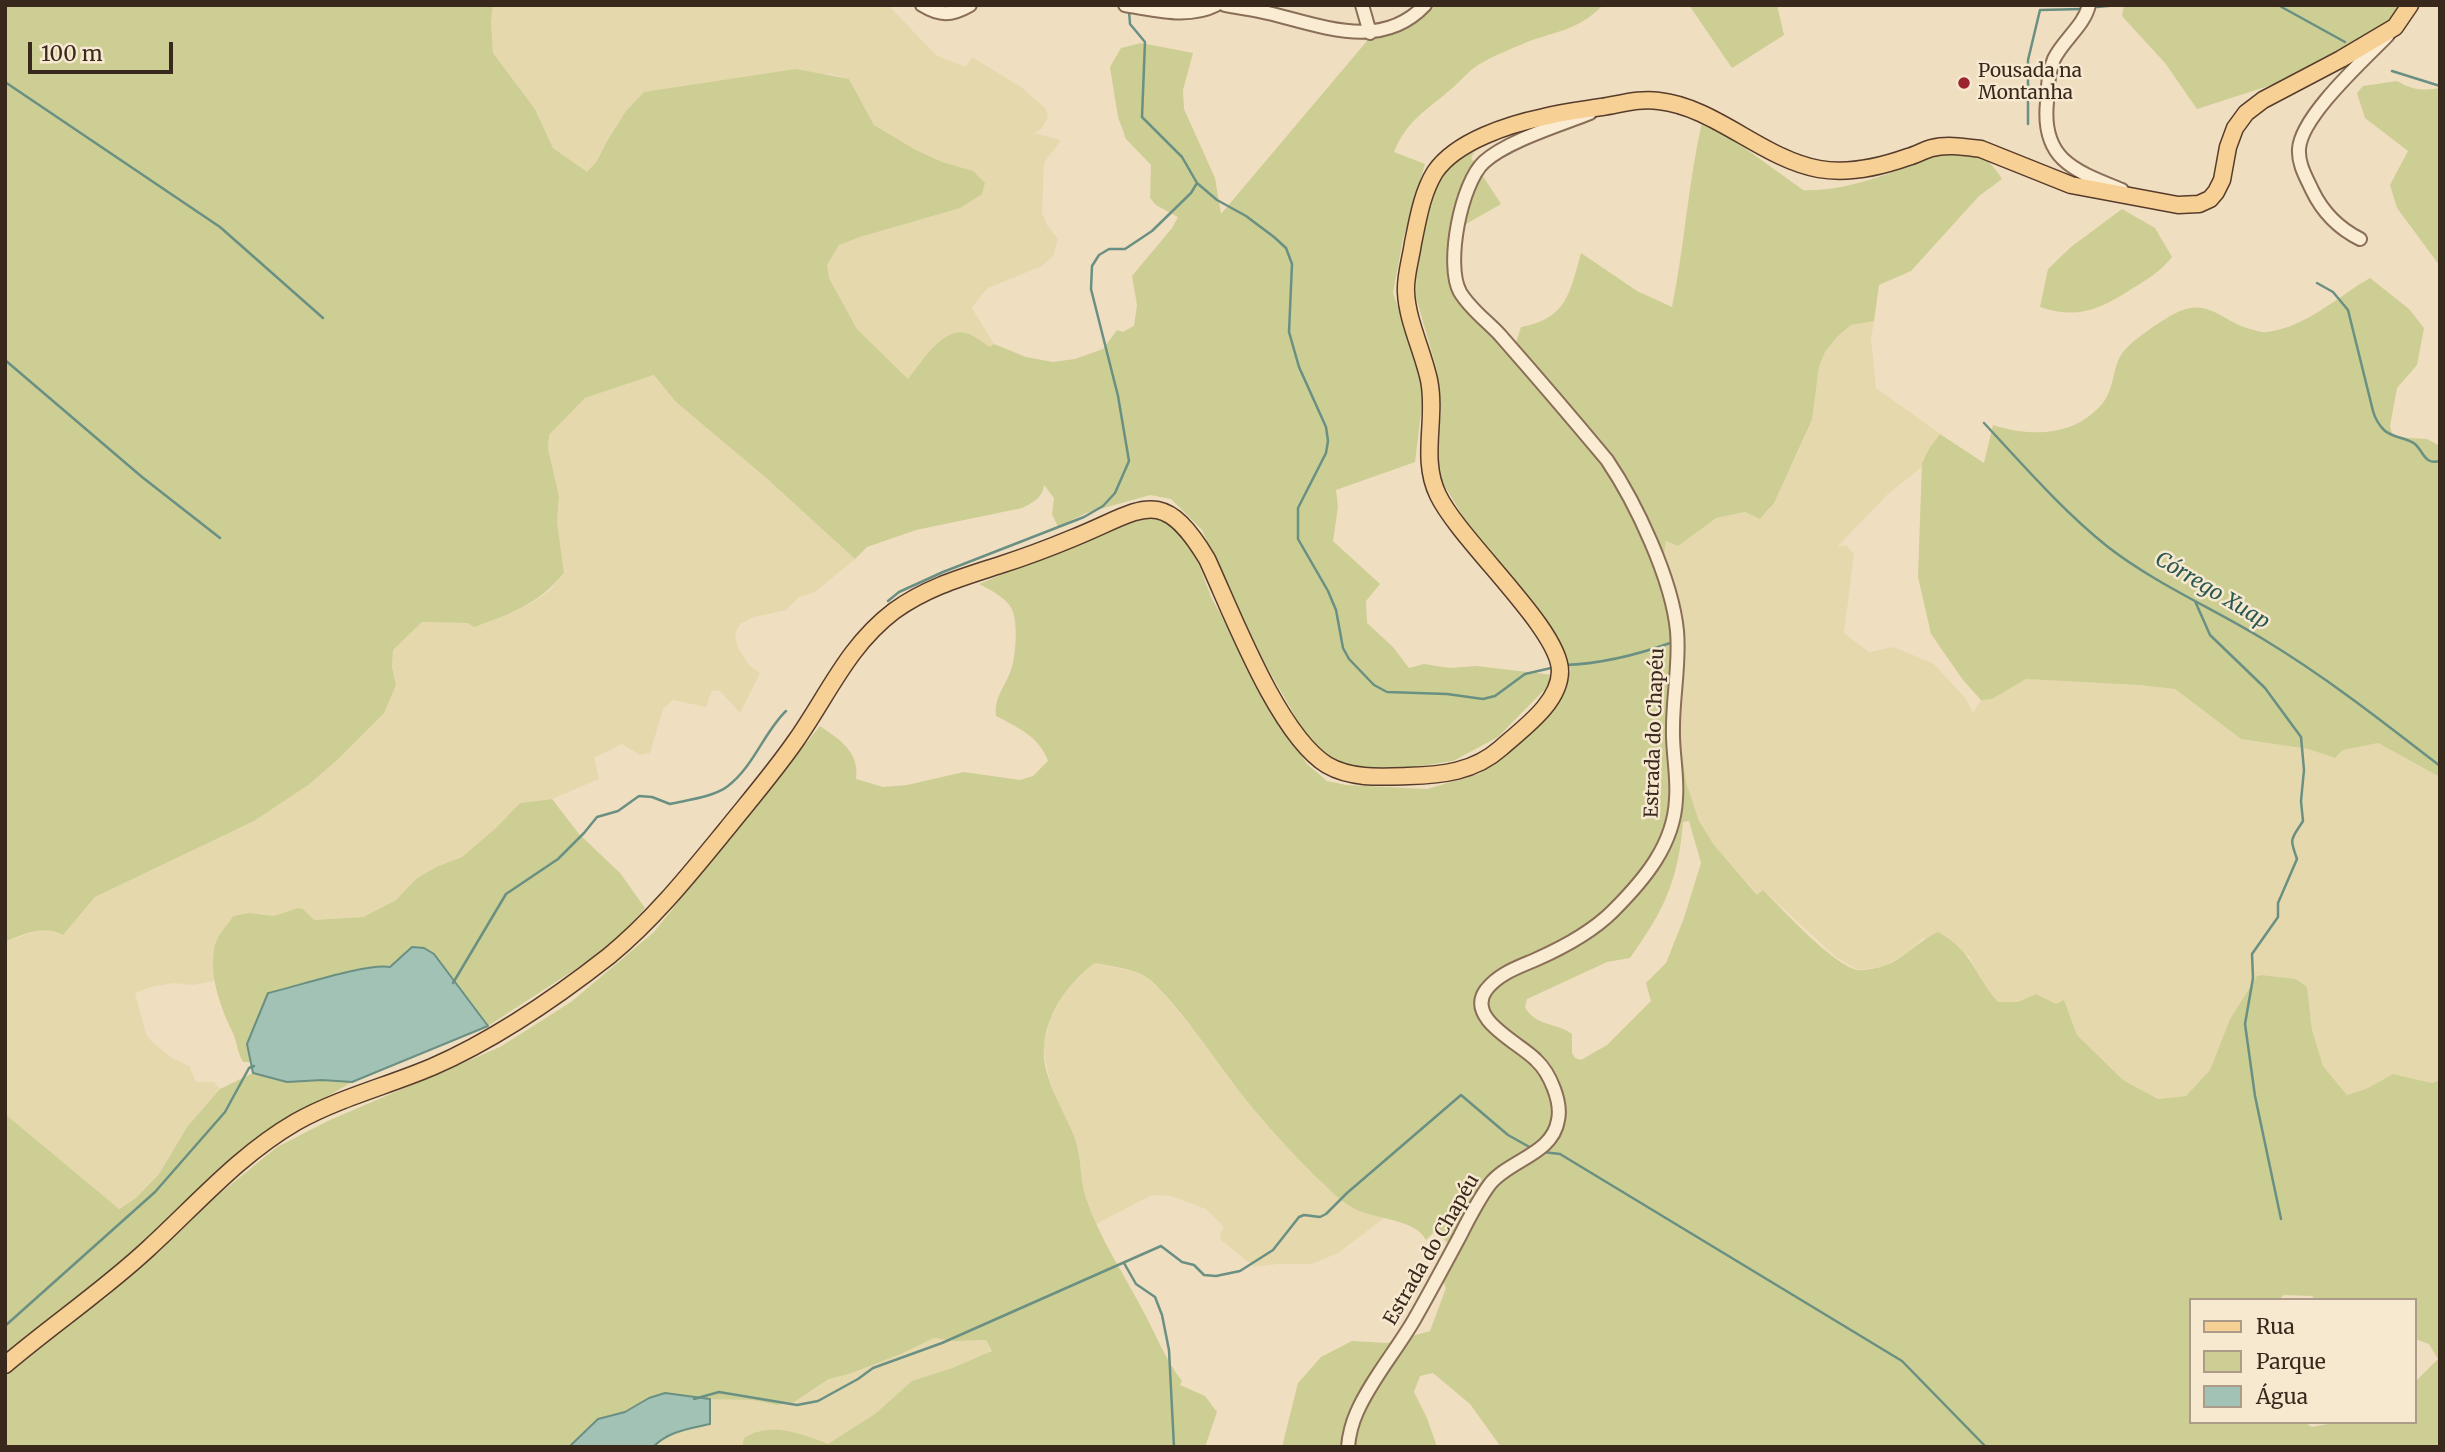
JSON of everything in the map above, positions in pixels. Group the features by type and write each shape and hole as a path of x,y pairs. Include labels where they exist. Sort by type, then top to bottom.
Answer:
{"main road":[{"path":"5,1366 150,1247 228,1171 277,1135 316,1112 432,1067 467,1050 524,1015 609,955 641,928 684,881 769,776 808,724 854,649 893,612 934,587 1050,547 1143,509 1160,509 1175,517 1192,534 1283,719 1309,751 1328,766 1349,774 1375,777 1443,775 1469,768 1494,754 1534,718 1549,700 1558,682 1560,668 1548,638 1486,562 1438,495 1431,475 1430,383 1405,291 1424,194 1433,175 1450,157 1496,131 1522,122 1566,112 1654,100 1673,103 1816,169 1851,171 1908,158 1932,148 1966,147 1981,149 2054,180 2149,201 2178,205 2199,204 2210,199 2222,180 2228,147 2235,128 2246,113 2263,100 2395,27 2410,5"}],"street":[{"path":"922,5 941,15 948,15 970,5"},
{"path":"1125,5 1188,12 1205,11 1216,5"},
{"path":"1225,5 1348,33 1370,33 1406,21 1425,5"},
{"path":"1362,5 1370,33"},
{"path":"2090,5 2052,66 2046,113 2048,137 2057,154 2071,166 2090,177 2149,201"},
{"path":"2360,239 2342,230 2329,217 2300,163 2299,147 2303,133 2313,117 2342,82 2395,27"},
{"name":"Estrada do Chapéu","path":"1348,1447 1357,1410 1412,1323 1480,1198 1502,1172 1545,1144 1555,1133 1559,1118 1550,1080 1539,1062 1498,1031 1486,1017 1481,998 1487,989 1510,971 1574,941 1610,914 1641,883 1662,850 1671,831 1675,812 1677,796 1672,725 1677,633 1671,600 1657,559 1619,478 1497,332 1470,306 1461,294 1454,271 1454,253 1464,199 1478,169 1500,151 1603,107"}],"shaded area":[{"path":"493,5 888,5 937,56 966,67 972,57 1021,87 1046,109 1048,118 1041,129 1034,133 1061,140 1044,163 1042,213 1058,239 1053,256 1042,266 988,288 978,299 972,308 994,344 990,347 965,332 908,379 857,329 829,278 827,265 839,245 863,236 942,162 874,125 849,79 831,74 644,92 626,111 587,173 553,148 535,109 493,53"},
{"path":"1874,321 1871,339 1876,388 1940,434 1930,447 1922,467 1888,494 1838,546 1847,546 1854,554 1844,633 1869,652 1894,647 1934,664 1966,699 1973,713 1981,700 1992,699 2026,679 2175,689 2241,739 2308,749 2335,758 2343,750 2378,743 2440,777 2440,1080 2432,1083 2393,1074 2366,1089 2347,1095 2323,1066 2312,1030 2307,987 2296,979 2261,975 2257,976 2230,1019 2210,1070 2186,1096 2158,1099 2123,1080 2077,1035 2064,1000 2056,1004 2036,994 2018,1002 1998,1002 1986,989 1969,956 1923,938 1908,952 1883,967 1858,970 1836,957 1763,890 1758,895 1714,845 1699,821 1686,782 1679,740 1677,716 1684,663 1680,618 1661,567 1666,541 1699,529 1716,518 1745,512 1760,519 1768,511 1812,420 1819,367 1825,352 1851,325"},
{"path":"655,375 676,402 764,476 855,559 815,592 799,597 786,610 754,617 740,624 735,634 738,648 749,665 760,673 740,713 719,690 712,691 706,707 673,700 663,709 650,753 640,755 622,744 594,758 599,779 552,799 520,803 497,828 462,857 436,867 416,879 396,900 363,917 314,920 298,908 274,916 233,916 216,942 214,981 192,985 174,983 135,993 146,1034 151,1041 172,1058 189,1066 196,1082 214,1082 220,1089 187,1127 159,1174 136,1198 118,1209 5,1114 5,942 36,931 53,929 63,935 95,897 254,821 308,784 336,761 396,685 392,667 393,650 422,622 468,623 511,613 549,591 564,573 557,522 559,496 548,449 549,435 585,398"},
{"path":"1095,963 1143,974 1163,993 1206,1045 1227,1076 1269,1127 1329,1190 1355,1209 1384,1218 1338,1253 1312,1264 1254,1267 1221,1240 1220,1234 1224,1227 1206,1209 1171,1196 1152,1195 1096,1224 1083,1190 1075,1138 1058,1104 1043,1047 1051,1017 1066,989"},
{"path":"934,1338 955,1341 986,1340 992,1351 913,1381 875,1414 828,1445 777,1430 761,1431 744,1438 742,1447 653,1447 660,1438 711,1417 710,1399 752,1400 777,1405 812,1391 829,1379 901,1354"}],"green space":[{"path":"5,5 493,5 493,53 535,109 553,148 587,172 597,161 626,111 644,92 796,69 849,79 874,125 914,149 942,162 973,171 985,183 982,194 960,208 839,245 827,265 829,278 857,329 908,379 933,348 957,332 969,334 990,347 994,344 1026,357 1053,362 1075,359 1103,349 1117,330 1123,332 1134,326 1137,305 1132,276 1178,217 1156,205 1150,198 1151,165 1126,139 1118,117 1110,67 1121,48 1141,43 1193,53 1183,90 1184,109 1215,178 1221,214 1367,41 1408,20 1426,5 1603,5 1576,25 1527,42 1478,65 1418,117 1399,141 1394,152 1425,164 1403,239 1393,293 1419,366 1423,396 1415,462 1336,490 1338,507 1333,541 1380,584 1366,601 1367,623 1393,647 1409,668 1424,664 1450,668 1476,666 1554,675 1553,681 1498,737 1453,761 1414,767 1336,766 1311,744 1252,641 1202,530 1171,499 1150,495 1086,513 1058,527 1052,514 1054,498 1044,485 1039,497 1022,508 916,530 867,547 855,559 764,476 676,402 654,375 585,398 549,435 548,449 559,496 557,522 564,573 544,593 512,612 474,627 468,623 422,622 393,650 392,667 396,685 384,713 308,785 254,821 95,897 63,935 42,930 5,942"},
{"path":"1689,5 1777,5 1784,35 1732,68"},
{"path":"2124,5 2405,5 2381,30 2312,72 2197,109 2165,63 2122,16"},
{"path":"2397,81 2418,89 2440,88 2440,266 2397,208 2390,185 2408,151 2365,118 2357,93 2363,86"},
{"path":"1703,118 1803,190 1830,189 1857,183 1958,150 1971,151 1981,156 2002,179 1979,196 1911,271 1879,285 1874,321 1851,325 1825,352 1819,367 1812,420 1774,503 1760,519 1745,512 1716,518 1678,546 1666,541 1662,567 1680,618 1684,663 1677,716 1686,782 1699,821 1714,845 1757,895 1763,890 1808,935 1846,965 1857,970 1884,966 1938,932 1959,947 1998,1002 2018,1002 2036,994 2056,1004 2064,1000 2077,1035 2123,1080 2158,1099 2186,1096 2210,1070 2230,1019 2257,976 2261,975 2296,979 2307,987 2312,1030 2323,1066 2347,1095 2366,1089 2393,1074 2432,1083 2440,1080 2440,1447 1501,1447 1470,1404 1433,1373 1420,1376 1414,1392 1437,1447 1282,1447 1298,1383 1321,1357 1352,1341 1387,1343 1430,1331 1446,1288 1439,1273 1458,1255 1436,1230 1426,1240 1413,1228 1363,1212 1340,1199 1306,1167 1259,1115 1186,1020 1150,980 1141,974 1095,963 1068,989 1054,1010 1044,1046 1046,1069 1074,1136 1084,1190 1104,1240 1182,1381 1180,1385 1205,1396 1217,1412 1205,1447 742,1447 744,1438 764,1430 797,1433 828,1444 875,1414 912,1381 992,1351 986,1340 955,1341 934,1338 901,1354 829,1379 794,1402 777,1405 752,1400 700,1399 665,1393 649,1398 625,1412 598,1419 569,1447 5,1447 5,1377 70,1322 106,1298 202,1208 277,1147 330,1120 500,1047 571,1002 654,932 820,726 847,747 855,761 856,779 883,787 907,785 964,772 1020,780 1033,776 1048,761 1044,753 1034,739 996,716 998,698 1011,670 1014,656 1016,628 1013,611 1004,599 979,584 1110,529 1146,519 1163,518 1190,542 1212,599 1284,727 1307,764 1327,781 1346,785 1427,789 1479,774 1537,726 1571,670 1555,637 1504,574 1464,518 1432,465 1441,415 1437,371 1416,297 1417,246 1442,167 1483,137 1471,158 1501,204 1459,228 1455,284 1515,346 1521,327 1548,318 1564,302 1581,253 1637,291 1672,307","holes":["1689,821 1701,863 1684,918 1666,963 1646,983 1651,1001 1607,1045 1581,1060 1575,1058 1572,1053 1572,1034 1535,1018 1525,1007 1527,999 1607,962 1630,958 1652,925 1673,879 1683,822"]},
{"path":"2122,209 2155,228 2172,257 2149,278 2100,307 2066,312 2040,307 2048,269 2071,247"},
{"path":"2370,278 2409,309 2424,328 2417,365 2397,388 2390,426 2393,437 2427,439 2440,446 2440,777 2378,743 2343,750 2335,758 2308,749 2241,739 2175,689 2026,679 1992,699 1981,700 1963,680 1931,634 1918,577 1922,463 1940,434 1984,463 1993,425 2023,432 2054,431 2082,421 2094,412 2108,395 2118,360 2130,344 2184,309 2204,308 2239,325 2266,332 2294,325"},
{"path":"552,799 579,834 620,873 645,908 611,946 488,1026 434,954 424,948 412,947 390,967 382,966 268,993 247,1044 251,1062 243,1062 223,1011 213,967 216,941 233,916 250,913 274,916 298,908 303,909 314,920 363,917 396,900 416,879 436,867 462,857 520,803"},
{"path":"253,1073 287,1082 352,1082 285,1121 226,1163 97,1286 5,1357 5,1114 119,1209 136,1198 159,1174 187,1127 220,1089"}],"water":[{"path":"412,947 424,948 434,954 488,1026 352,1082 287,1082 253,1073 247,1044 268,993 348,972 390,967"},
{"path":"665,1393 710,1399 710,1424 672,1434 653,1447 569,1447 598,1419 625,1412 649,1398"}],"waterway":[{"path":"2097,7 2118,5"},
{"path":"2278,5 2345,42"},
{"path":"2040,10 2082,9"},
{"path":"2028,124 2028,60 2040,10"},
{"path":"1129,11 1130,24 1145,42 1142,117 1182,157 1197,183 1217,200 1246,216 1274,237 1286,248 1292,264 1289,332 1299,367 1326,427 1328,441 1326,453 1298,508 1298,539 1328,591 1336,610 1343,648 1349,659 1374,685 1387,692 1447,694 1483,699 1495,696 1525,674 1551,668"},
{"path":"2392,71 2440,86"},
{"path":"5,82 220,227 323,318"},
{"path":"888,601 899,592 943,572 1084,517 1103,506 1115,493 1129,461 1118,396 1091,289 1092,266 1099,255 1109,249 1125,249 1152,231 1191,193 1197,183"},
{"path":"2317,283 2333,292 2348,310 2373,411 2379,424 2387,433 2415,444 2427,459 2440,461"},
{"path":"5,360 142,477 220,538"},
{"name":"Córrego Xuap","path":"1984,423 2059,503 2108,547 2145,573 2244,628 2309,669 2440,766"},
{"path":"2195,601 2210,635 2265,688 2301,737 2304,770 2301,801 2303,821 2292,842 2297,859 2278,903 2278,917 2252,954 2253,978 2245,1024 2255,1096 2281,1219"},
{"path":"1564,665 1619,658 1673,642"},
{"path":"453,983 506,894 558,859 597,817 618,811 639,796 652,797 670,804 722,790 745,769 786,711"},
{"path":"5,1326 155,1192 225,1112 249,1068 254,1066"},
{"path":"694,1399 719,1392 797,1405 818,1401 873,1368 942,1343 1161,1246 1182,1262 1194,1265 1204,1275 1216,1276 1240,1271 1273,1250 1299,1217 1320,1217 1326,1214 1461,1095 1508,1135 1533,1149"},
{"path":"1543,1152 1560,1154 1902,1361 1986,1447"},
{"path":"1124,1263 1136,1284 1155,1297 1162,1315 1169,1350 1174,1447"}],"place":[{"name":"Pousada na Montanha","path":"1964,83"}]}
